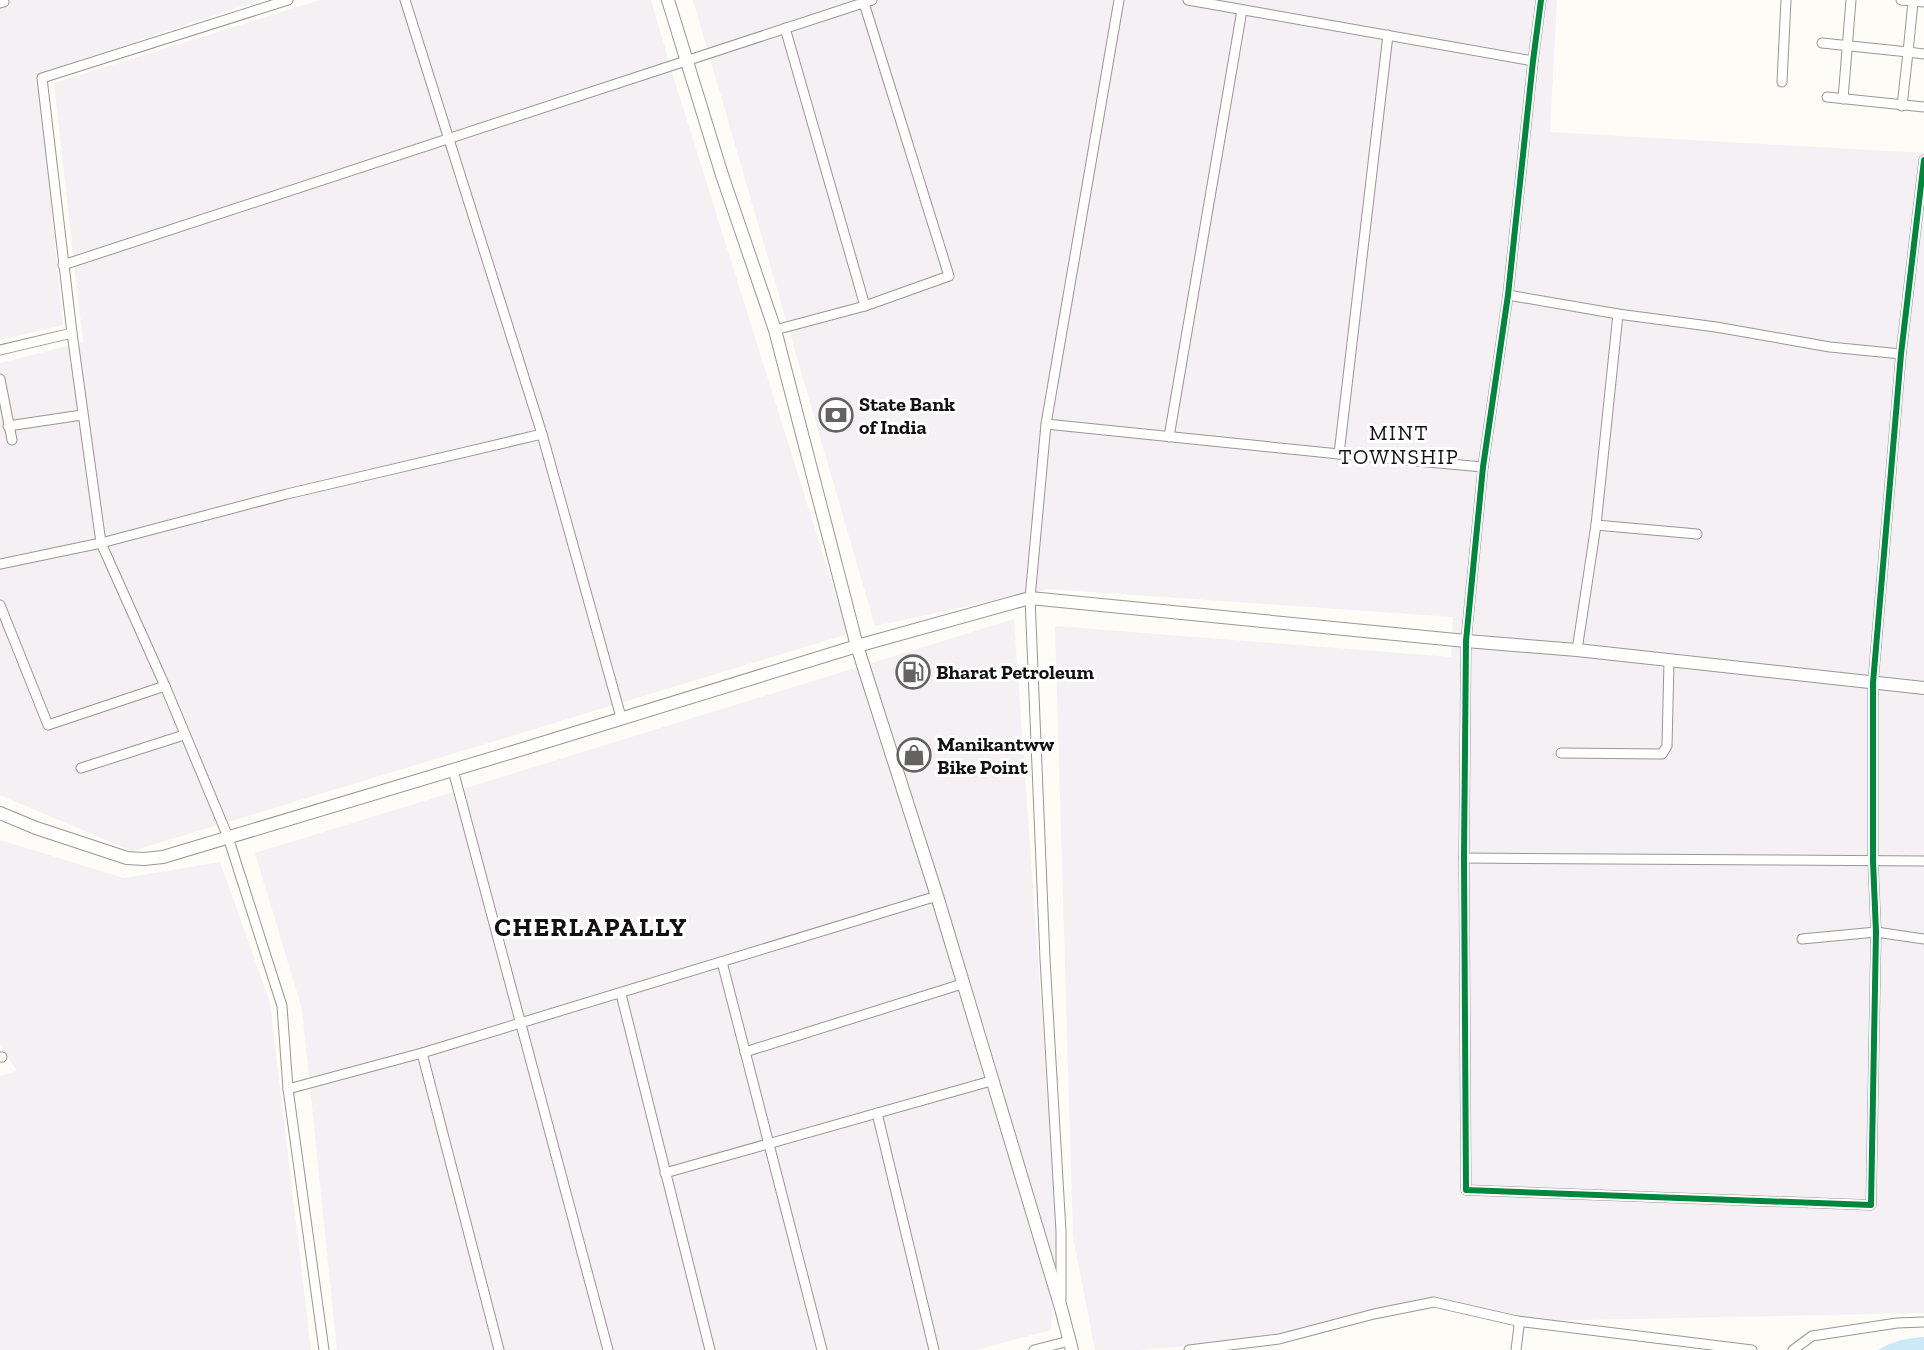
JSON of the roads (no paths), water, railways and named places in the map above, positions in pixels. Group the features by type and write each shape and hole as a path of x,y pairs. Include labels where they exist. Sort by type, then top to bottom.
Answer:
{"street":[{"path":"288,0 42,78 82,415 101,543 165,686 228,837 282,1006 288,1089 324,1350"},
{"path":"405,0 542,434 621,717"},
{"path":"668,0 722,176 775,330 857,646 937,896 1071,1345 1034,1350"},
{"path":"1061,1308 1060,1232 1030,598 1046,424 1119,0"},
{"path":"1188,0 1533,61"},
{"path":"1541,0 1508,295 1483,467 1466,641 1464,858 1466,1190 1871,1205 1876,932 1873,861 1873,683 1901,354 1924,160"},
{"path":"1782,82 1786,0"},
{"path":"1843,99 1851,0"},
{"path":"1901,0 1924,2"},
{"path":"63,265 868,1 949,276 865,306 775,330"},
{"path":"1902,106 1913,2"},
{"path":"1169,437 1242,10"},
{"path":"785,28 865,306"},
{"path":"1339,454 1388,34"},
{"path":"1822,43 1924,54"},
{"path":"1827,97 1924,108"},
{"path":"1508,295 1830,347 1901,354"},
{"path":"1577,650 1596,525 1618,314"},
{"path":"0,350 72,333"},
{"path":"0,379 12,440"},
{"path":"8,426 82,415"},
{"path":"1046,424 1483,467"},
{"path":"0,564 101,543 287,494 542,434"},
{"path":"1596,525 1697,534"},
{"path":"0,813 36,828 127,858 163,857 857,646 1030,598 1577,650 1924,688"},
{"path":"0,605 48,725 165,686"},
{"path":"1561,753 1662,754 1667,746 1669,661"},
{"path":"81,768 184,735"},
{"path":"453,770 608,1350"},
{"path":"1464,858 1924,861"},
{"path":"288,1089 521,1024 937,896"},
{"path":"1802,939 1876,932 1924,939"},
{"path":"722,962 822,1350"},
{"path":"745,1052 962,984"},
{"path":"621,994 710,1350"},
{"path":"422,1053 499,1350"},
{"path":"665,1173 991,1081"},
{"path":"877,1113 934,1350"},
{"path":"1189,1350 1279,1339 1374,1314 1434,1302 1517,1321 1752,1350"},
{"path":"1516,1350 1520,1326 1517,1321"},
{"path":"1792,1350 1812,1336 1896,1323 1924,1322"}],"water":[{"path":"1924,1337 1924,1350 1878,1350 1900,1340"}],"place":[{"name":"State Bank of India","path":"836,415"},
{"name":"Bharat Petroleum","path":"913,672"},
{"name":"Manikantww Bike Point","path":"914,755"}],"district":[{"name":"MINT TOWNSHIP","path":"1399,444"},
{"name":"CHERLAPALLY","path":"591,927"}]}
